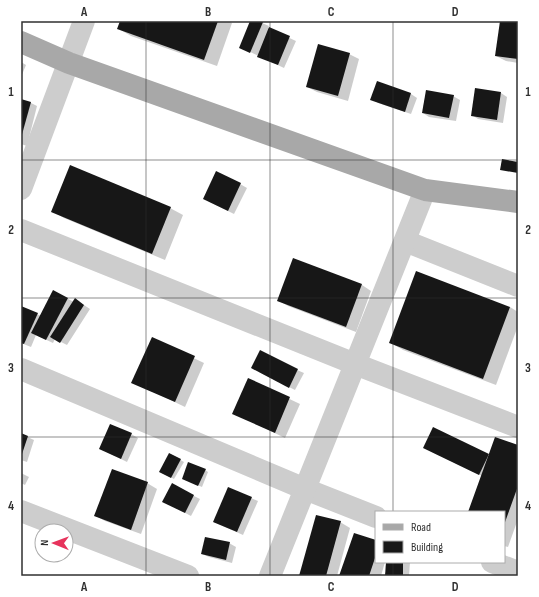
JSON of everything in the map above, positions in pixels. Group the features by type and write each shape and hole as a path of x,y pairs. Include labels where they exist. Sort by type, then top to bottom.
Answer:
{"main road":[{"path":"21,42 69,63 425,190 518,202"}],"street":[{"path":"21,189 84,21"},
{"path":"270,576 425,190"},
{"path":"21,230 355,364 518,427"},
{"path":"405,241 518,286"},
{"path":"21,369 305,489 375,517"},
{"path":"21,511 188,576"},
{"path":"495,563 518,572"}],"building":[{"path":"120,21 218,21 204,60 117,29"},
{"path":"250,21 263,22 250,53 239,48"},
{"path":"500,21 518,21 518,59 495,56"},
{"path":"269,27 290,36 278,65 257,57"},
{"path":"318,44 350,53 338,96 306,87"},
{"path":"377,81 411,93 405,112 370,100"},
{"path":"475,88 501,92 497,120 471,116"},
{"path":"426,90 454,95 449,118 422,113"},
{"path":"21,99 31,102 21,138"},
{"path":"502,159 518,162 518,173 500,170"},
{"path":"70,165 171,207 152,254 51,212"},
{"path":"216,171 241,183 228,211 203,199"},
{"path":"293,258 362,284 346,327 277,301"},
{"path":"416,271 510,307 483,379 389,343"},
{"path":"53,290 68,298 46,340 31,333"},
{"path":"75,298 84,305 60,343 50,337"},
{"path":"21,306 38,313 24,344 21,343"},
{"path":"152,337 195,356 175,402 131,383"},
{"path":"260,350 298,369 289,388 251,368"},
{"path":"248,378 290,397 275,433 232,414"},
{"path":"110,424 132,433 121,459 99,449"},
{"path":"433,427 489,454 479,475 423,448"},
{"path":"21,433 28,436 21,457"},
{"path":"495,437 518,445 518,486 505,522 505,511 468,511"},
{"path":"169,453 181,459 171,478 159,472"},
{"path":"188,462 206,469 198,486 182,479"},
{"path":"112,469 148,482 131,530 94,516"},
{"path":"172,483 194,495 185,513 162,502"},
{"path":"228,487 252,497 237,532 213,522"},
{"path":"316,515 341,521 326,576 299,576"},
{"path":"354,533 375,540 375,558 369,576 339,576"},
{"path":"205,537 230,542 226,560 201,554"},
{"path":"386,563 403,563 403,576 385,576"}]}
